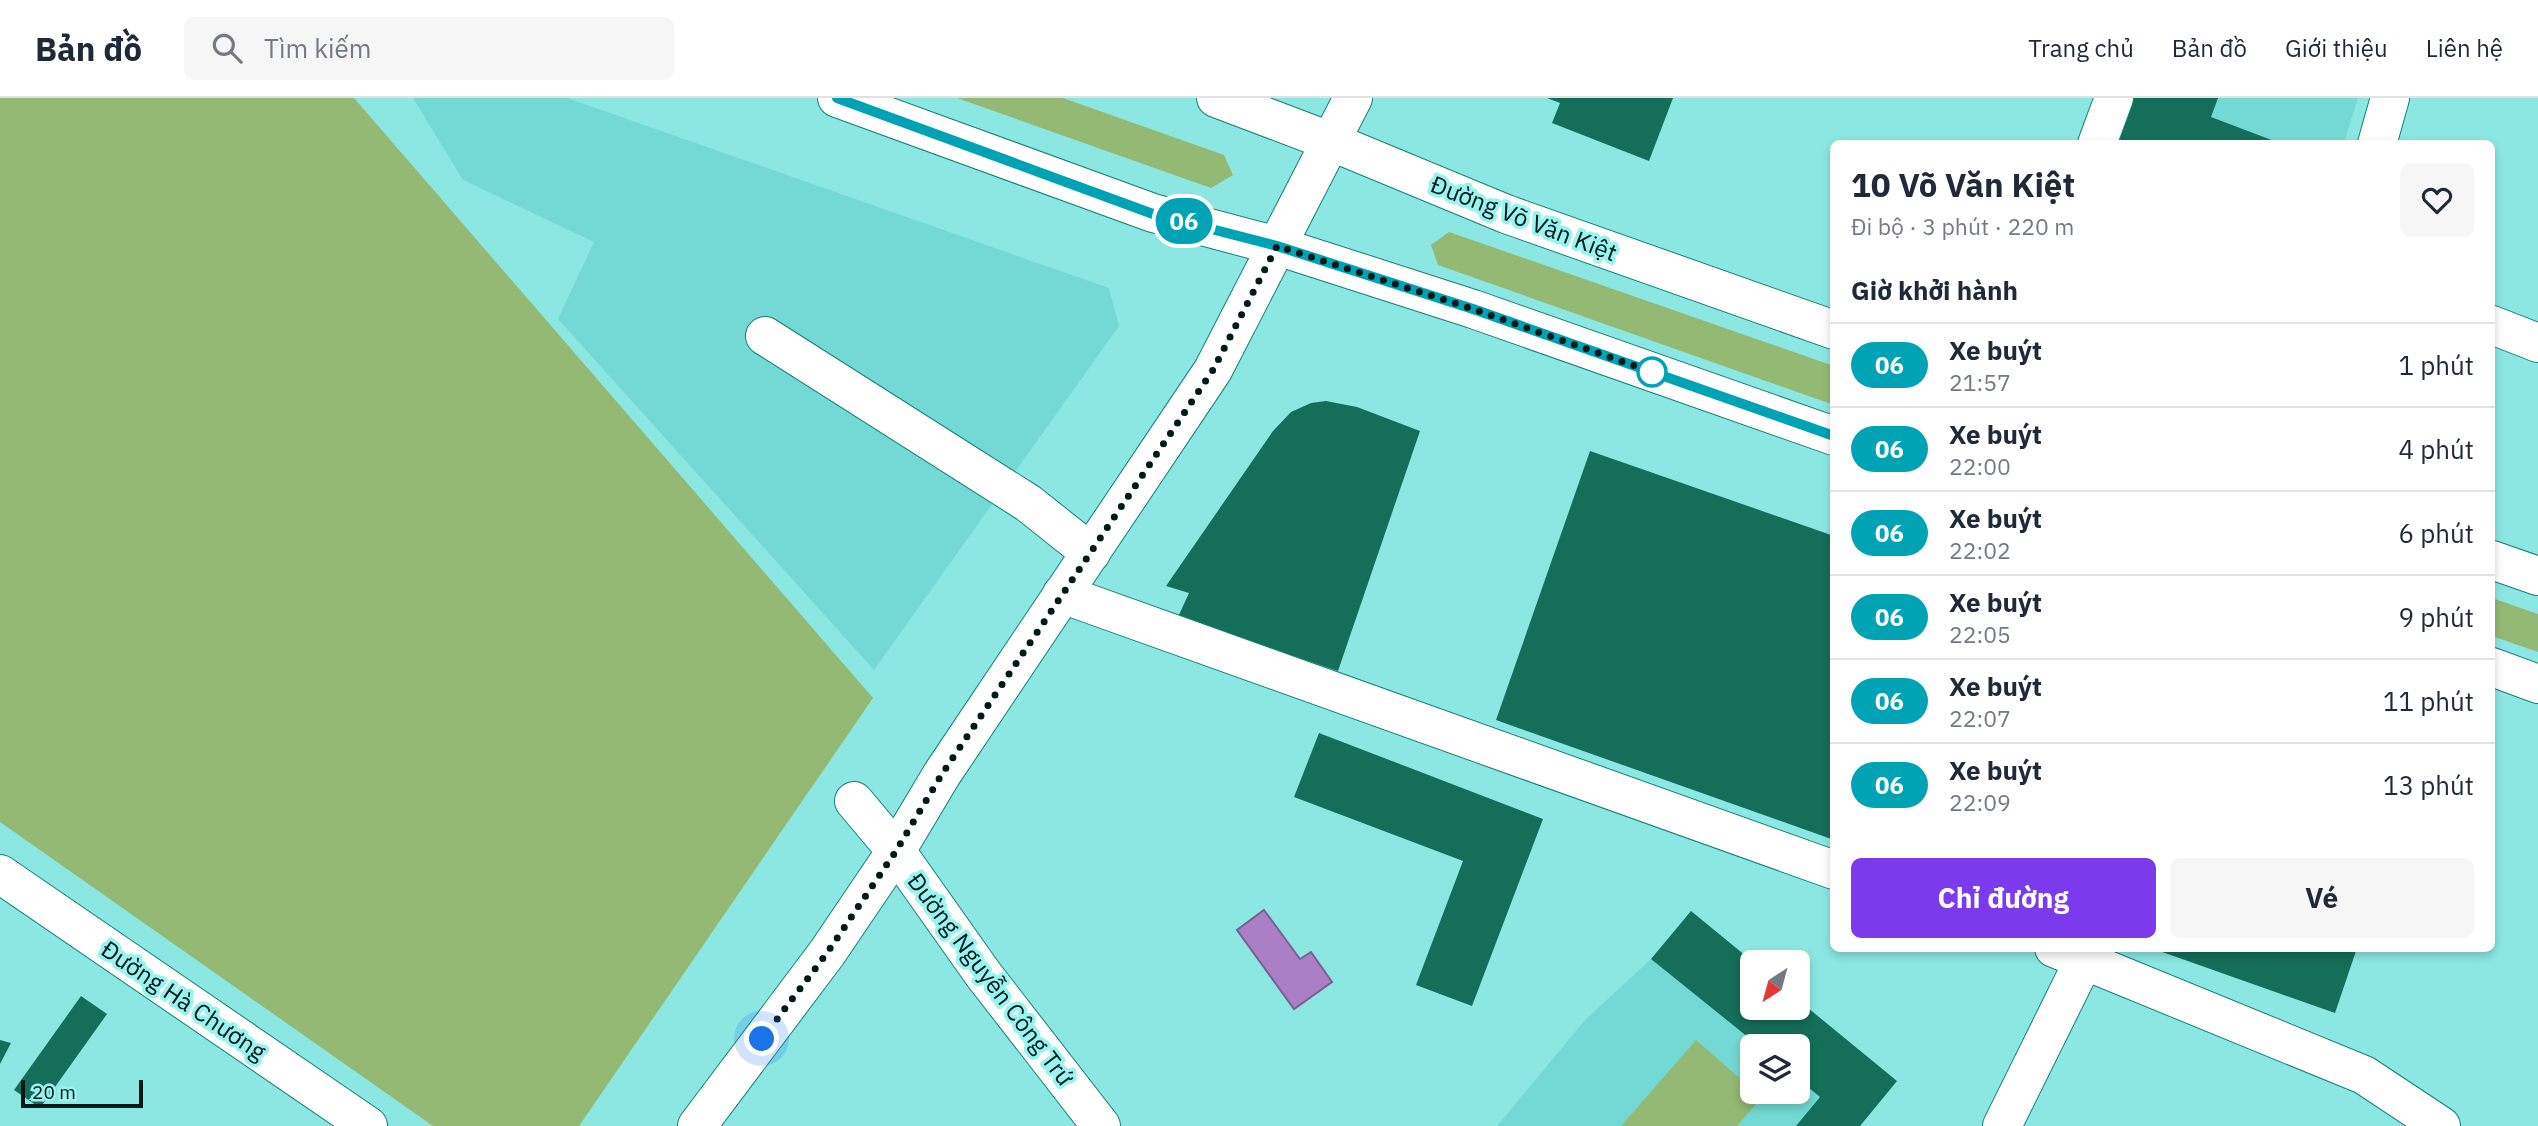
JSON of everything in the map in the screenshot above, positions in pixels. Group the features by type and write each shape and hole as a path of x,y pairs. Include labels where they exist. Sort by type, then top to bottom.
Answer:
{"street":[{"path":"837,98 1153,214 1277,246 1473,309 1830,435"},
{"name":"Đường Võ Văn Kiệt","path":"1216,98 1332,142 1506,214 1830,329"},
{"path":"697,1126 827,953 896,851 942,774 1213,370 1353,98"},
{"path":"2098,140 2114,98"},
{"path":"2378,140 2390,98"},
{"path":"2495,327 2538,343"},
{"path":"765,336 1028,503 1091,553"},
{"path":"2495,561 2538,576"},
{"path":"1062,594 1830,869"},
{"path":"2495,668 2538,684"},
{"name":"Đường Nguyễn Công Trứ","path":"854,801 896,851 983,974 1101,1126"},
{"name":"Đường Hà Chương","path":"0,874 368,1126"},
{"path":"2003,1126 2076,952 2364,1075 2441,1126"}],"shaded area":[{"path":"0,98 354,98 873,698 579,1126 433,1126 0,822"},
{"path":"413,98 567,98 1109,288 1119,326 874,670 558,319 594,242 463,180"},
{"path":"957,98 1063,98 1224,155 1233,175 1211,188"},
{"path":"2126,98 2358,98 2345,140 2110,140"},
{"path":"1449,232 1830,365 1830,404 1438,265 1431,245"},
{"path":"2495,599 2538,614 2538,652 2495,637"},
{"path":"1264,910 1300,959 1311,952 1332,982 1294,1009 1237,930"},
{"path":"1691,911 1740,951 1740,1020 1810,1020 1810,1010 1897,1081 1860,1126 1497,1126 1584,1021 1651,959"},
{"path":"1696,1040 1740,1078 1740,1104 1756,1104 1737,1126 1621,1126"}],"building":[{"path":"1547,98 1673,98 1649,161 1552,123 1560,103"},
{"path":"2131,98 2218,98 2211,117 2271,140 2121,140 2118,133"},
{"path":"1326,401 1357,407 1420,431 1338,671 1178,617 1189,593 1166,586 1273,431 1291,412 1311,403"},
{"path":"1590,451 1830,535 1830,839 1496,720"},
{"path":"1319,733 1543,819 1472,1006 1416,985 1463,861 1294,797"},
{"path":"1691,911 1740,951 1740,1020 1810,1020 1810,1010 1897,1081 1860,1126 1796,1126 1820,1097 1810,1089 1810,1034 1744,1034 1651,959"},
{"path":"2162,952 2356,952 2335,1013"},
{"path":"81,996 107,1014 40,1108 14,1090"},
{"path":"0,1040 11,1043 0,1064"}],"bus line":[{"name":"06","path":"837,98 1153,214 1277,246 1473,309 1830,435"}],"route":[{"path":"762,1039 827,953 896,851 942,774 1213,370 1277,246 1473,309 1652,372"}]}
